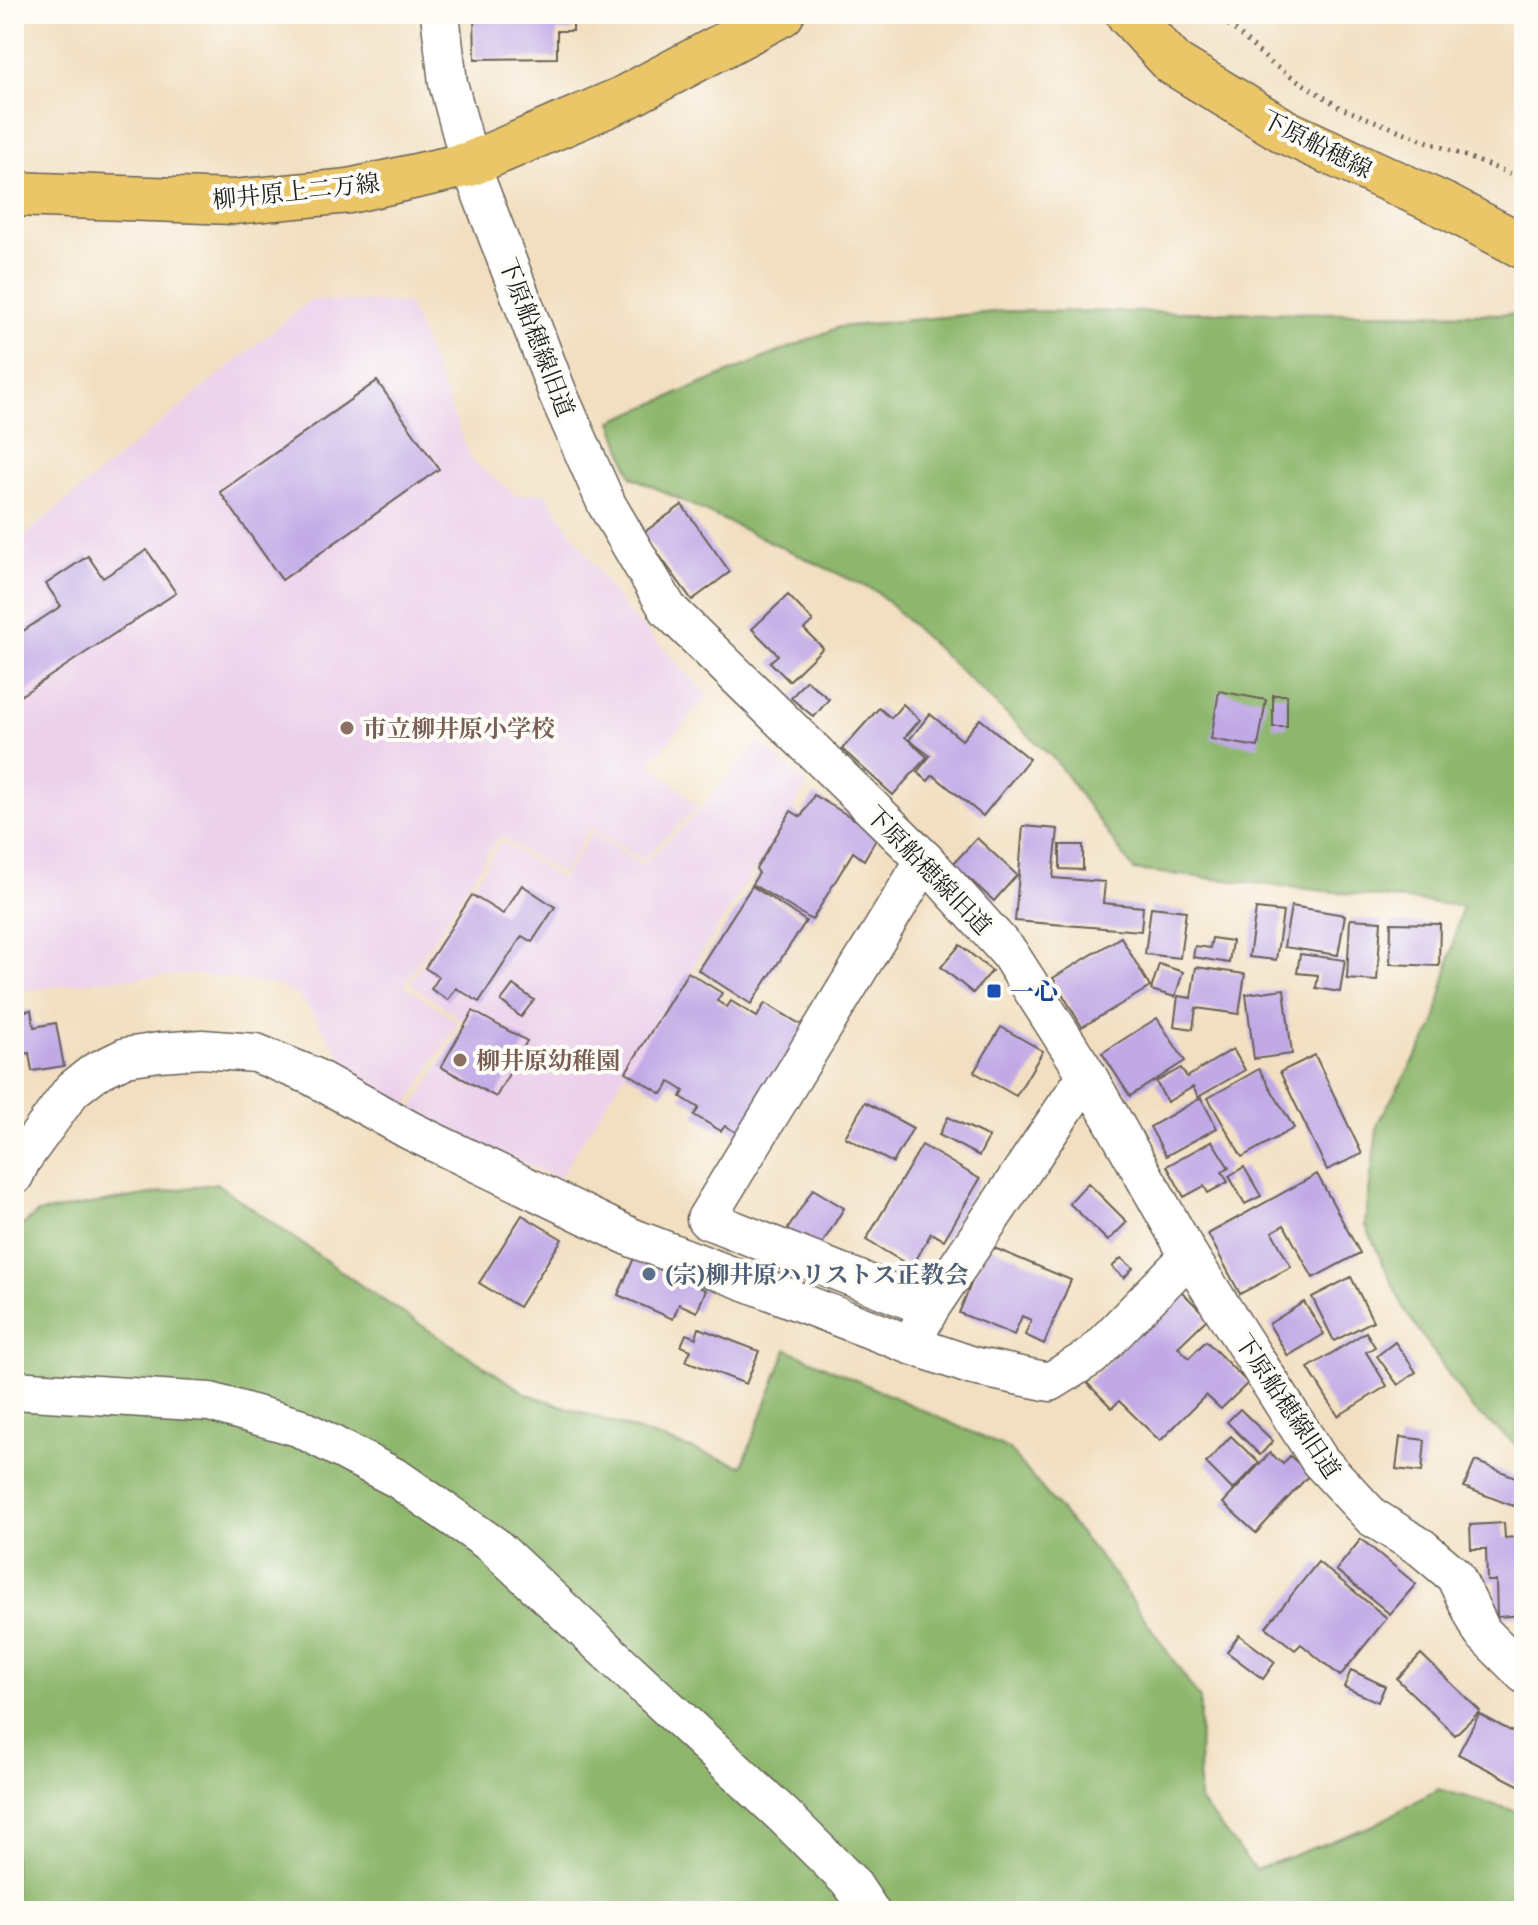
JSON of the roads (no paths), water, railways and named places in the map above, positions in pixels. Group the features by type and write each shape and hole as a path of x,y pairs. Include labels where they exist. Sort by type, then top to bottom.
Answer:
{"main road":[{"name":"柳井原上二万線","path":"14,194 233,202 349,191 470,164 622,99 782,14"},
{"name":"下原船穂線","path":"1128,14 1173,63 1286,132 1446,206 1524,247"}],"street":[{"name":"下原船穂線旧道","path":"440,14 448,83 470,164 558,394 607,505 668,609 925,860 1009,953 1087,1075 1189,1256 1320,1461 1372,1517 1422,1548 1455,1576 1482,1632 1524,1674"},
{"path":"925,860 706,1219 930,1308"},
{"path":"14,1176 22,1159 72,1090 95,1072 126,1057 202,1049 256,1053 312,1076 411,1131 633,1238 973,1366 1050,1382 1092,1356 1189,1256"},
{"path":"911,1345 930,1308 1087,1075"},
{"path":"14,1390 210,1402 298,1427 398,1479 493,1545 784,1816 852,1884 870,1911"}],"place":[{"name":"市立柳井原小学校","path":"347,728"},
{"name":"一心","path":"994,991"},
{"name":"柳井原幼稚園","path":"460,1060"},
{"name":"(宗)柳井原ハリストス正教会","path":"649,1274"}]}
